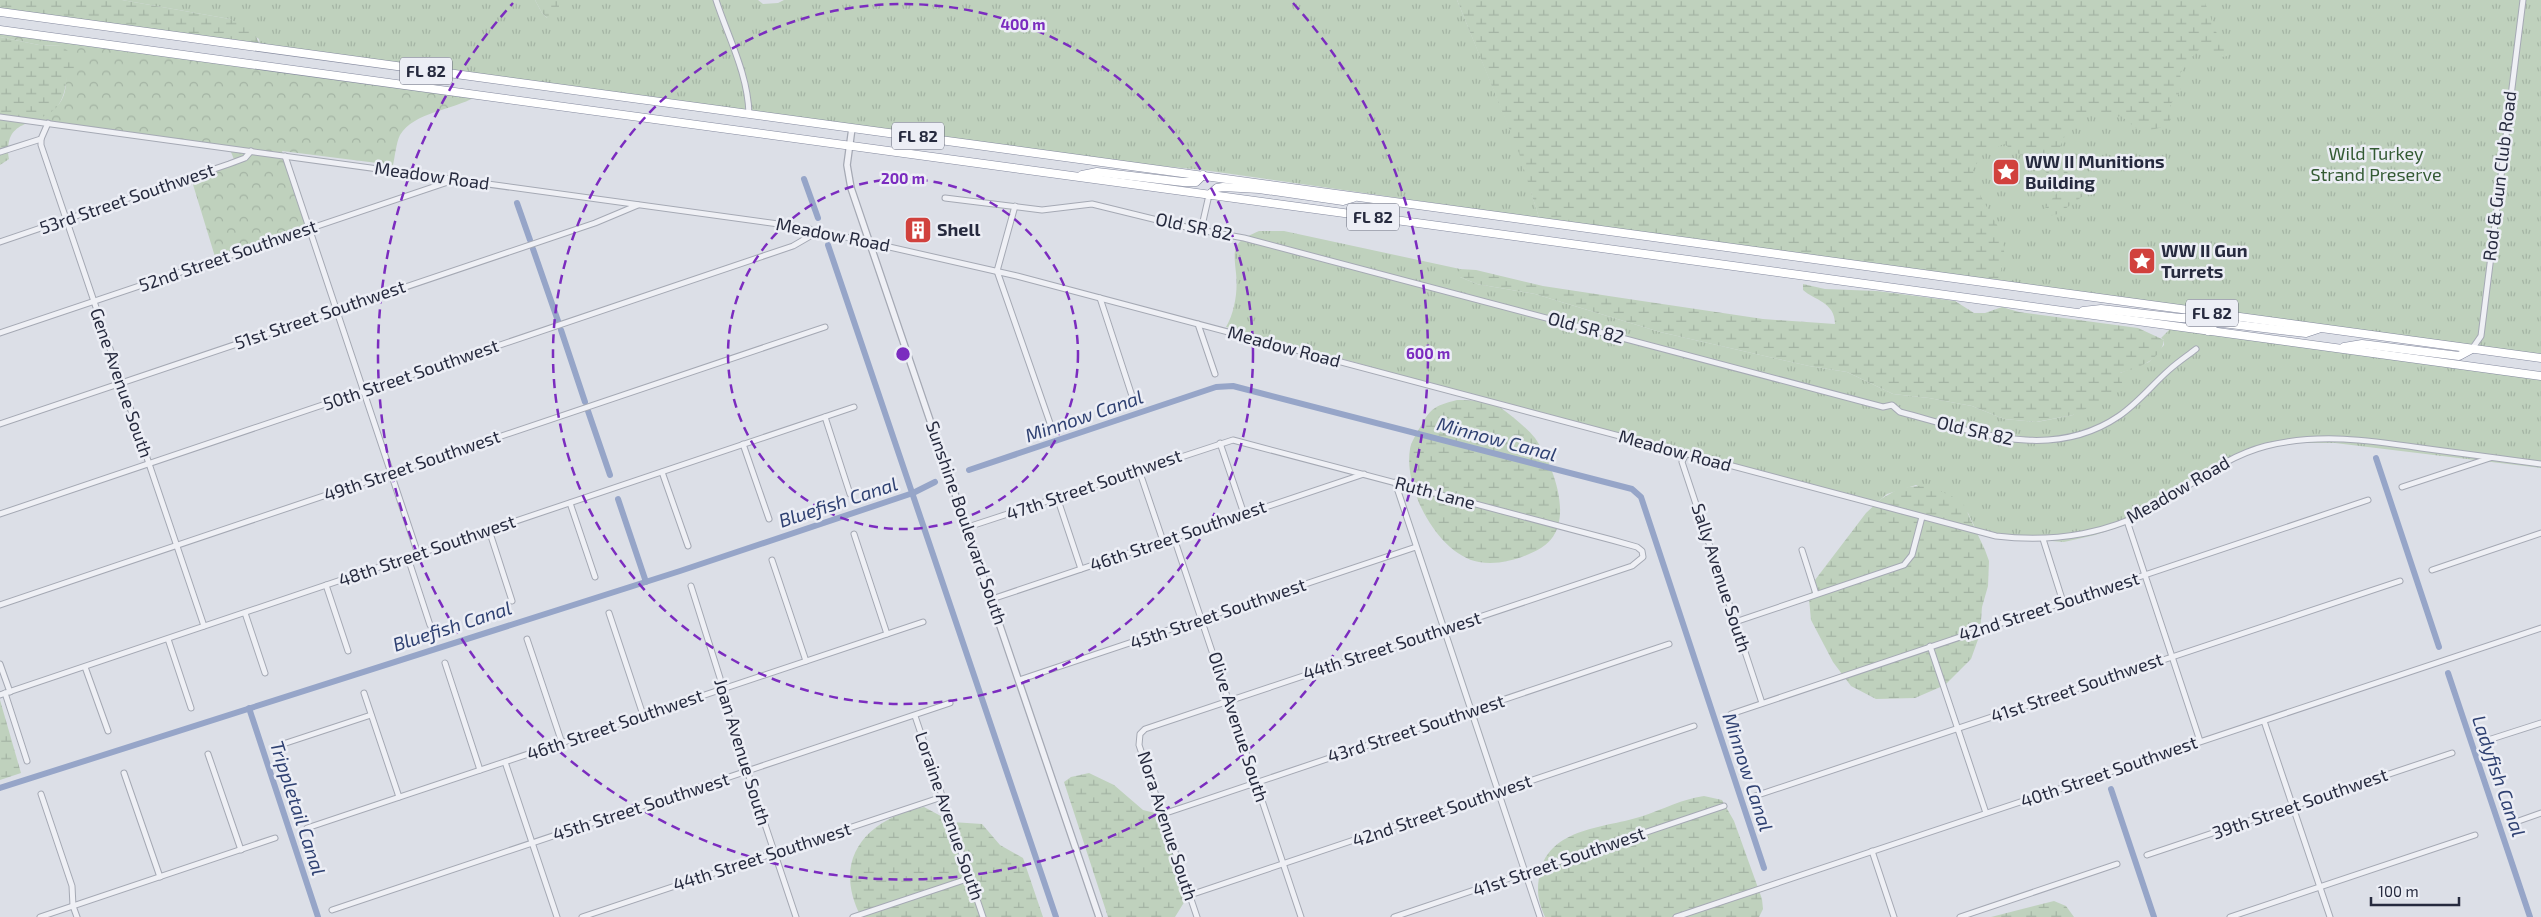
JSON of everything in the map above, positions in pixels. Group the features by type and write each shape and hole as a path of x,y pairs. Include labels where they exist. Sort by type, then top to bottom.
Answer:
{"highway":[{"name":"FL 82","path":"0,12 2541,358"},
{"path":"37,35 39,17"},
{"name":"FL 82","path":"0,30 2541,376"},
{"path":"1078,176 1097,172 1196,182 1203,175"},
{"path":"1209,195 1217,188 1223,187 1259,189 1342,201 1357,197"},
{"path":"2071,312 2101,309 2186,318 2195,310"},
{"path":"2208,331 2215,323 2306,333 2319,328"},
{"path":"2335,349 2362,344 2459,356 2472,349"}],"street":[{"path":"716,0 745,82 749,114"},
{"name":"Rod & Gun Club Road","path":"2472,349 2481,336 2523,0"},
{"name":"Meadow Road","path":"0,116 819,231 997,271 1996,536 2043,538 2089,533 2127,521 2161,504 2229,460 2258,449 2293,441 2349,438 2541,464"},
{"path":"0,152 41,139 48,123"},
{"name":"Sunshine Boulevard South","path":"852,128 847,166 850,180 1099,917"},
{"name":"Gene Avenue South","path":"41,139 204,626"},
{"name":"53rd Street Southwest","path":"0,242 237,162 245,158 251,151"},
{"path":"284,156 418,554"},
{"name":"52nd Street Southwest","path":"0,333 456,179"},
{"path":"1201,230 1209,195"},
{"name":"Old SR 82","path":"944,198 1055,210 1092,204 1201,230 1244,238 1874,405 1883,407 1892,405 1900,412 2021,442 2058,440 2083,434 2104,425 2132,406 2169,370 2196,349"},
{"name":"51st Street Southwest","path":"0,424 595,223 639,205"},
{"path":"1015,206 997,271 1051,426"},
{"name":"50th Street Southwest","path":"0,514 793,246 819,231"},
{"path":"1100,298 1133,399"},
{"path":"1198,324 1215,374"},
{"name":"49th Street Southwest","path":"0,605 824,326"},
{"name":"48th Street Southwest","path":"5,693 854,407"},
{"path":"825,417 850,494"},
{"name":"Ruth Lane","path":"1220,443 1233,440 1395,482 1636,547 1642,551 1643,557"},
{"path":"1220,443 1244,514"},
{"name":"47th Street Southwest","path":"968,527 1220,443"},
{"path":"744,444 769,520"},
{"name":"Sally Avenue South","path":"1686,454 1682,462 1762,703"},
{"path":"2402,487 2493,458"},
{"path":"1139,470 1163,541"},
{"path":"662,472 688,546"},
{"name":"46th Street Southwest","path":"992,599 1364,474"},
{"path":"1395,482 1540,917"},
{"path":"1057,497 1081,569"},
{"name":"42nd Street Southwest","path":"1730,714 2368,500"},
{"path":"570,503 595,577"},
{"path":"1735,622 1904,565 1912,555 1922,517"},
{"path":"2127,521 2200,741"},
{"path":"489,530 512,601"},
{"path":"2432,570 2541,533"},
{"path":"854,534 887,634"},
{"name":"Olive Avenue South","path":"1174,538 1301,917"},
{"path":"2043,538 2063,602"},
{"name":"45th Street Southwest","path":"1019,680 1416,547"},
{"path":"1802,550 1816,594"},
{"name":"44th Street Southwest","path":"1140,734 1145,729 1229,700 1632,566 1643,557"},
{"path":"408,558 430,625"},
{"path":"772,560 806,661"},
{"name":"41st Street Southwest","path":"1755,796 2400,581"},
{"path":"326,585 348,651"},
{"name":"Joan Avenue South","path":"690,586 720,678 720,690 796,917"},
{"path":"245,613 265,673"},
{"path":"609,613 643,715"},
{"name":"46th Street Southwest","path":"306,828 923,622"},
{"name":"40th Street Southwest","path":"1676,917 2541,628"},
{"path":"168,639 191,708"},
{"path":"527,639 562,743"},
{"name":"43rd Street Southwest","path":"1162,814 1669,644"},
{"path":"1930,646 1986,813"},
{"path":"445,663 480,770"},
{"path":"0,664 5,693 27,761"},
{"path":"86,666 108,731"},
{"path":"364,693 399,797"},
{"name":"45th Street Southwest","path":"332,910 950,704"},
{"path":"283,744 371,715"},
{"name":"Loraine Avenue South","path":"915,716 983,917"},
{"path":"2264,720 2330,917"},
{"path":"2482,742 2541,722"},
{"name":"42nd Street Southwest","path":"1190,895 1694,726"},
{"name":"Nora Avenue South","path":"1140,734 1139,745 1197,917"},
{"name":"39th Street Southwest","path":"2147,855 2452,753"},
{"path":"208,754 241,850"},
{"path":"505,762 557,917"},
{"path":"124,773 160,877"},
{"path":"41,794 72,886 73,906 76,917"},
{"name":"44th Street Southwest","path":"582,917 942,797"},
{"name":"41st Street Southwest","path":"1394,917 1724,806"},
{"path":"2510,824 2541,813"},
{"path":"2230,917 2475,835"},
{"path":"40,917 275,838"},
{"path":"1872,851 1894,917"},
{"path":"1960,917 2117,864"},
{"path":"853,917 970,878"}],"green space":[{"path":"0,0 122,0 230,19 254,32 260,45 0,9"},
{"name":"Wild Turkey Strand Preserve","path":"122,0 535,0 547,18 559,0 758,0 763,4 778,3 784,0 1457,0 1514,139 1468,0 2541,0 2541,355 1997,281 1998,278 1531,191 1539,218 1203,170 1141,164 260,45 259,39 230,19"},
{"path":"535,0 559,0 559,7 555,14 547,18"},
{"path":"1457,0 2204,0 2216,32 2231,50 2228,56 2221,57 2202,48 2193,56 2180,74 2180,91 2170,104 2171,119 2167,126 2142,131 2121,116 2106,119 2086,112 2076,120 2065,135 2058,154 2063,168 2084,189 2083,196 2058,214 2044,217 2044,210 2058,191 2054,182 2035,163 2004,144 1984,153 1973,169 1976,185 2001,234 2004,247 2003,263 1997,281 1539,218 1519,153"},
{"path":"0,33 475,97 424,116 406,127 400,135 393,165 282,151 307,229 216,260 191,178 235,162 229,147 28,121 53,109 63,97 66,80 62,46 39,45 0,37"},
{"path":"0,37 39,45 62,46 74,56 75,70 67,75 62,97 55,109 47,115 22,125 11,136 8,146 9,159 0,165"},
{"path":"1259,231 1284,231 1460,269 1460,277 1477,284 1535,294 1660,332 1809,366 1847,372 1893,394 1972,406 2004,419 2037,422 2073,415 2120,373 2149,362 2164,345 2164,340 2161,338 2170,329 2541,380 2541,468 2335,443 2286,443 2235,458 2183,489 2140,520 2095,535 2064,542 1986,536 1978,534 1968,513 1916,485 1887,494 1874,505 1226,327 1232,315 1236,294 1235,251 1240,242"},
{"path":"1460,269 1476,270 1543,286 1763,319 1835,324 1832,311 1828,306 1803,290 1803,284 1825,289 1877,291 1955,301 1974,313 1985,313 2002,307 2019,312 2138,328 2164,340 2162,347 2153,358 2141,366 2120,373 2123,387 2109,398 2073,415 2036,422 2004,419 1972,406 1893,394 1847,372 1809,366 1660,332 1535,294 1477,284 1460,277"},
{"path":"1457,400 1485,402 1501,408 1528,430 1542,449 1555,478 1560,510 1558,525 1552,538 1534,552 1503,562 1479,562 1464,557 1450,547 1426,517 1412,482 1409,465 1411,446 1422,423 1430,412 1440,405"},
{"path":"1927,485 1962,501 1989,561 1988,586 1982,607 1980,634 1971,659 1945,685 1915,698 1876,699 1851,686 1833,662 1811,620 1809,599 1815,580 1866,513 1881,499 1900,488"},
{"path":"0,700 21,773 0,780"},
{"path":"1089,773 1114,785 1143,810 1159,814 1188,896 1175,917 1108,917 1064,782 1071,777"},
{"path":"1704,796 1722,800 1734,821 1762,899 1763,909 1759,917 1545,917 1538,895 1538,885 1546,858 1555,846 1581,832 1643,816 1696,797"},
{"path":"924,807 952,822 982,824 1000,845 1023,858 1043,917 861,917 853,896 850,877 852,860 859,845 885,821"},
{"path":"2054,901 2066,906 2074,917 1991,917"}],"waterway":[{"path":"804,179 818,218"},
{"path":"517,203 530,240"},
{"path":"828,245 1056,917"},
{"path":"533,249 558,321"},
{"path":"561,330 585,402"},
{"name":"Minnow Canal","path":"969,470 1216,387 1233,386 1632,489 1641,497 1764,868"},
{"path":"588,411 610,475"},
{"name":"Ladyfish Canal","path":"2376,458 2439,647"},
{"name":"Bluefish Canal","path":"0,788 680,571 913,493 935,482"},
{"path":"618,499 646,582"},
{"name":"Ladyfish Canal","path":"2448,673 2530,917"},
{"name":"Trippletail Canal","path":"249,708 318,917"},
{"path":"2111,789 2154,917"}],"place":[{"name":"WW II Munitions Building","path":"2006,172"},
{"name":"Shell","path":"918,230"},
{"name":"WW II Gun Turrets","path":"2142,261"}]}
